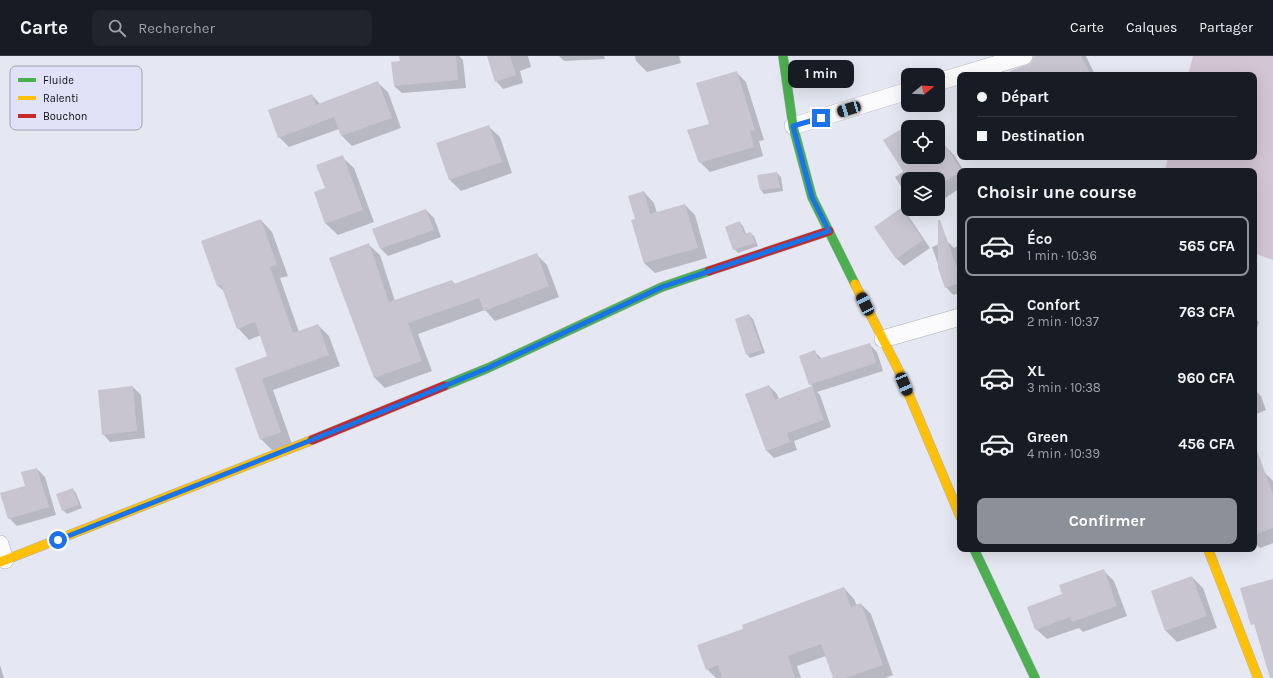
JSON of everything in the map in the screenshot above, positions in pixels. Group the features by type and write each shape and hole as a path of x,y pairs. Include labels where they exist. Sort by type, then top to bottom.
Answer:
{"street":[{"path":"783,56 793,126 812,197 899,371 957,509"},
{"path":"971,72 1024,56"},
{"path":"945,80 957,76"},
{"path":"793,126 901,93"},
{"path":"2,556 352,424 488,368 662,287 829,231"},
{"path":"883,339 957,318"},
{"path":"975,552 1035,678"},
{"path":"1209,552 1258,678"}],"shaded area":[{"path":"1193,56 1273,56 1273,260 1257,254 1257,168 1166,168 1167,160 1257,160 1257,72 1189,72"}],"building":[{"path":"399,56 456,56 458,80 394,86 391,62 400,61"},
{"path":"487,56 510,56 516,75 495,82"},
{"path":"1034,56 1081,56 1089,72 1010,71 1031,63"},
{"path":"737,71 755,130 750,131 754,147 699,163 687,130 709,124 696,83"},
{"path":"378,81 392,118 341,136 334,117 278,138 268,110 312,94 316,105"},
{"path":"489,125 502,162 449,180 436,143"},
{"path":"901,129 901,164 945,164 945,145 960,168 957,168 957,174 945,182 945,172 904,172 883,140"},
{"path":"343,155 363,210 325,224 314,192 325,188 316,165"},
{"path":"777,172 780,188 760,190 757,175"},
{"path":"644,191 650,214 685,204 698,248 644,263 631,220 635,219 628,196"},
{"path":"901,208 901,216 906,216 923,240 896,259 874,227"},
{"path":"426,209 434,230 380,249 372,229"},
{"path":"261,219 277,265 270,267 293,333 318,324 329,355 262,379 281,432 260,440 235,368 267,356 255,322 237,329 221,285 217,286 201,241"},
{"path":"938,220 940,220 957,268 957,284 945,288 938,268"},
{"path":"740,221 744,234 751,232 755,243 733,250 725,227"},
{"path":"369,243 389,302 452,280 454,284 537,253 549,286 484,311 479,298 408,323 422,361 374,378 329,258"},
{"path":"749,314 762,350 746,355 735,319"},
{"path":"870,343 876,363 809,385 799,356 815,350 818,359"},
{"path":"769,385 775,400 812,386 824,420 787,433 790,442 766,451 745,394"},
{"path":"133,386 137,431 102,435 98,390"},
{"path":"1257,451 1273,494 1273,528 1257,534"},
{"path":"37,468 49,507 8,519 0,493 25,486 21,472"},
{"path":"73,488 79,505 62,511 56,494"},
{"path":"1104,569 1117,606 1072,622 1070,617 1035,630 1027,607 1062,594 1059,585"},
{"path":"1192,576 1207,616 1165,631 1151,591"},
{"path":"1273,579 1273,678 1270,678 1254,624 1251,625 1250,623 1240,588"},
{"path":"844,587 851,607 861,603 883,665 846,678 833,678 821,644 788,656 795,678 722,678 718,665 706,670 697,645 743,629 742,625"}],"traffic: fast":[{"path":"783,56 793,126 812,197 855,284"},
{"path":"444,386 488,368 662,287 709,271"},
{"path":"975,552 1035,678"}],"traffic: slow":[{"path":"855,284 899,371 957,509"},
{"path":"0,562 312,440"},
{"path":"1209,552 1258,678"}],"traffic: jam":[{"path":"709,271 829,231"},
{"path":"312,440 444,386"}],"route":[{"path":"58,540 352,424 488,368 662,287 829,231 812,197 793,126 821,118"}]}
